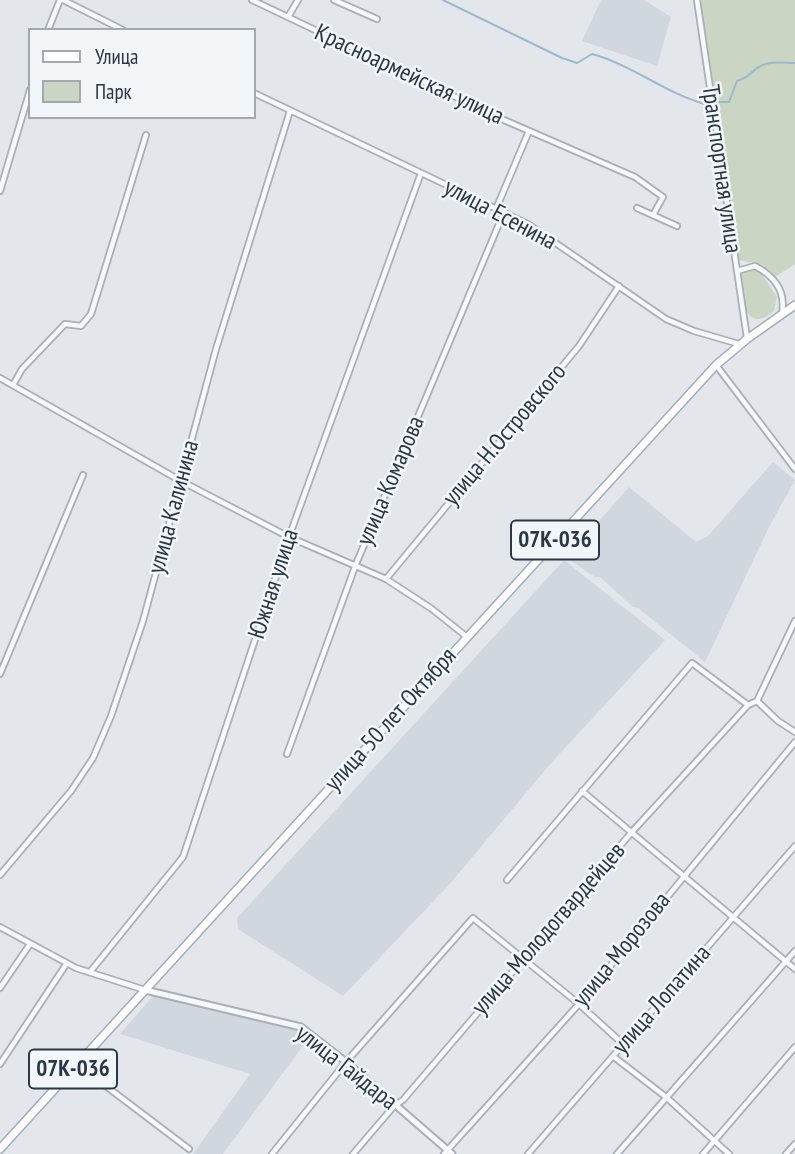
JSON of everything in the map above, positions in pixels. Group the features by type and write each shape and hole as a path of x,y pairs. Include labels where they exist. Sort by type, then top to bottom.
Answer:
{"main road":[{"name":"улица 50 лет Октября","path":"0,1149 716,365 795,305"}],"street":[{"path":"49,28 61,0 119,28"},
{"name":"Красноармейская улица","path":"252,0 529,131 635,177 663,197 653,215"},
{"path":"288,17 298,0"},
{"path":"334,0 377,19"},
{"name":"Транспортная улица","path":"696,0 744,342"},
{"name":"улица Есенина","path":"256,94 528,225 666,319 694,331 744,342"},
{"path":"0,191 28,97"},
{"name":"улица Калинина","path":"0,875 71,791 93,758 111,716 143,621 216,349 290,111"},
{"path":"496,209 529,131"},
{"path":"13,385 22,369 65,324 81,326 91,314 146,135"},
{"name":"Южная улица","path":"90,972 183,857 289,537 421,173"},
{"path":"637,208 677,226"},
{"name":"улица Комарова","path":"287,754 356,564 504,212"},
{"path":"736,271 755,266 776,283 783,296 782,314"},
{"name":"улица Н.Островского","path":"386,579 579,346 619,286"},
{"path":"716,365 795,469"},
{"path":"0,378 181,481 289,537 386,579 432,609 467,637"},
{"path":"0,674 83,475"},
{"path":"507,880 692,663 748,705 757,701 795,621"},
{"path":"757,701 778,722 795,732"},
{"name":"улица Молодогвардейцев","path":"353,1154 394,1106 403,1100 631,833 748,705"},
{"name":"улица Морозова","path":"448,1153 579,1004 795,741"},
{"path":"582,791 795,969"},
{"name":"улица Лопатина","path":"528,1154 795,846"},
{"path":"272,1154 346,1062 473,918 579,1004 622,1044"},
{"path":"0,928 67,963 145,990"},
{"path":"0,988 30,944"},
{"path":"617,1154 795,951"},
{"path":"0,1064 67,963"},
{"name":"улица Гайдара","path":"145,990 301,1027 346,1062 448,1153"},
{"path":"703,1154 795,1047"},
{"path":"614,1057 666,1097 729,1154"},
{"path":"77,1065 189,1149"},
{"path":"786,1154 795,1144"}],"shaded area":[{"path":"601,0 644,0 671,17 657,66 582,41"},
{"path":"773,462 795,480 769,527 705,662 638,608 633,607 600,577 595,577 567,558 629,487 696,542 708,536"},
{"path":"564,560 665,640 551,763 448,886 343,996 238,929 237,918"},
{"path":"153,996 205,1006 302,1032 300,1040 305,1043 223,1154 193,1154 250,1074 120,1034"}],"green space":[{"path":"700,0 795,0 795,264 775,277 771,276 763,265 739,260"},
{"path":"753,269 761,273 777,297 774,311 764,318 751,316 744,303 741,275 746,270"}],"waterway":[{"path":"443,0 562,58 577,63 592,54 705,104"},
{"path":"719,102 729,102 737,81 760,66 795,63"}]}
